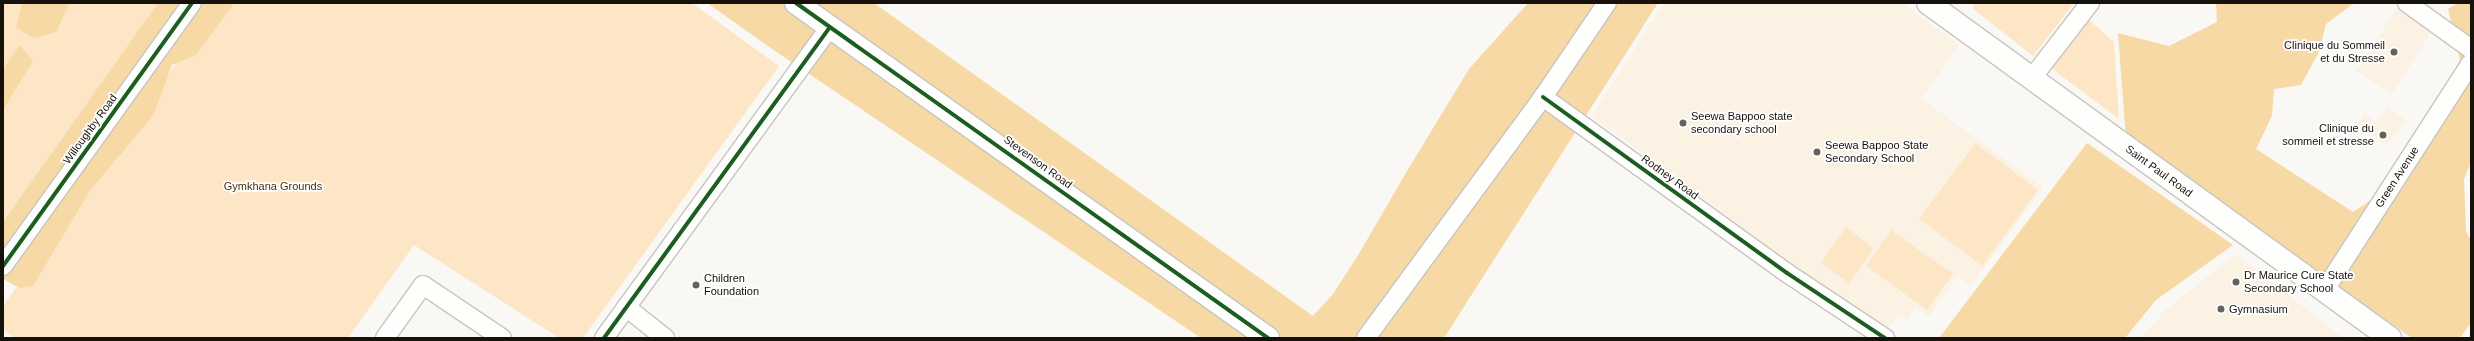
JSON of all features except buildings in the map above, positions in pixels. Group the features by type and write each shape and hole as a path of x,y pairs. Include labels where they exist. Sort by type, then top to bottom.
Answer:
{"street":[{"name":"Willoughby Road","path":"3,266 192,3"},
{"name":"Stevenson Road","path":"796,3 1268,338"},
{"path":"1366,338 1543,97 1607,3"},
{"name":"Saint Paul Road","path":"1928,3 2390,338"},
{"path":"2032,78 2090,3"},
{"path":"2407,3 2471,49"},
{"path":"604,338 830,27"},
{"name":"Green Avenue","path":"2324,291 2471,63"},
{"name":"Rodney Road","path":"1543,97 1787,273 1885,338"},
{"path":"385,338 423,285 502,338"},
{"path":"626,307 665,338"}],"shaded area":[{"path":"22,3 70,3 56,32 34,38 16,28"},
{"path":"158,3 234,3 196,55 172,65 153,116 91,189 33,286 20,288 3,279 3,222"},
{"path":"707,3 874,3 1313,316 1333,294 1357,257 1469,69 1528,3 1658,3 1444,338 1268,338 1254,324 1245,338 1201,338 775,51"},
{"name":"Seewa Bappoo State Secondary School","path":"1664,3 1903,3 1959,45 1922,99 2043,187 1971,286 1958,276 1929,316 1916,308 1907,320 1899,314 1885,333 1592,116"},
{"path":"2216,3 2354,3 2326,24 2319,52 2301,85 2274,89 2272,116 2256,149 2353,212 2395,184 2460,60 2448,9 2458,3 2471,3 2471,162 2464,179 2466,231 2471,241 2471,323 2460,338 2412,338 2126,139 2118,33 2169,46 2217,22"},
{"name":"Clinique du Sommeil et du Stresse","path":"2396,9 2432,32 2392,94 2356,71"},
{"path":"20,45 33,61 3,110 3,69"},
{"name":"Clinique du sommeil et stresse","path":"2388,106 2406,121 2386,146 2357,123 2365,113 2376,122"},
{"path":"2087,143 2233,245 2156,300 2125,338 1939,338"},
{"name":"Dr Maurice Cure State Secondary School","path":"2236,254 2343,338 2141,338 2165,310"}],"green space":[{"path":"3,3 176,3 3,244"},
{"name":"Gymkhana Grounds","path":"219,3 692,3 779,66 583,338 559,338 414,245 348,338 15,338 3,330 3,306"},
{"path":"1976,3 2074,3 2033,56 1972,8"},
{"path":"2088,19 2114,42 2119,119 2051,68"},
{"path":"1975,143 2038,190 1982,266 1919,219"},
{"path":"1846,227 1874,248 1849,283 1821,263"},
{"path":"1891,230 1953,274 1927,310 1866,266"}],"cycle path":[{"path":"3,266 192,3"},
{"path":"796,3 1268,338"},
{"path":"604,338 830,27"},
{"path":"1543,97 1787,273 1885,338"}],"place":[{"name":"Clinique du Sommeil et du Stresse","path":"2394,52"},
{"name":"Seewa Bappoo state secondary school","path":"1683,123"},
{"name":"Clinique du sommeil et stresse","path":"2383,135"},
{"name":"Seewa Bappoo State Secondary School","path":"1817,152"},
{"name":"Dr Maurice Cure State Secondary School","path":"2236,282"},
{"name":"Children Foundation","path":"696,285"},
{"name":"Gymnasium","path":"2221,309"}]}
